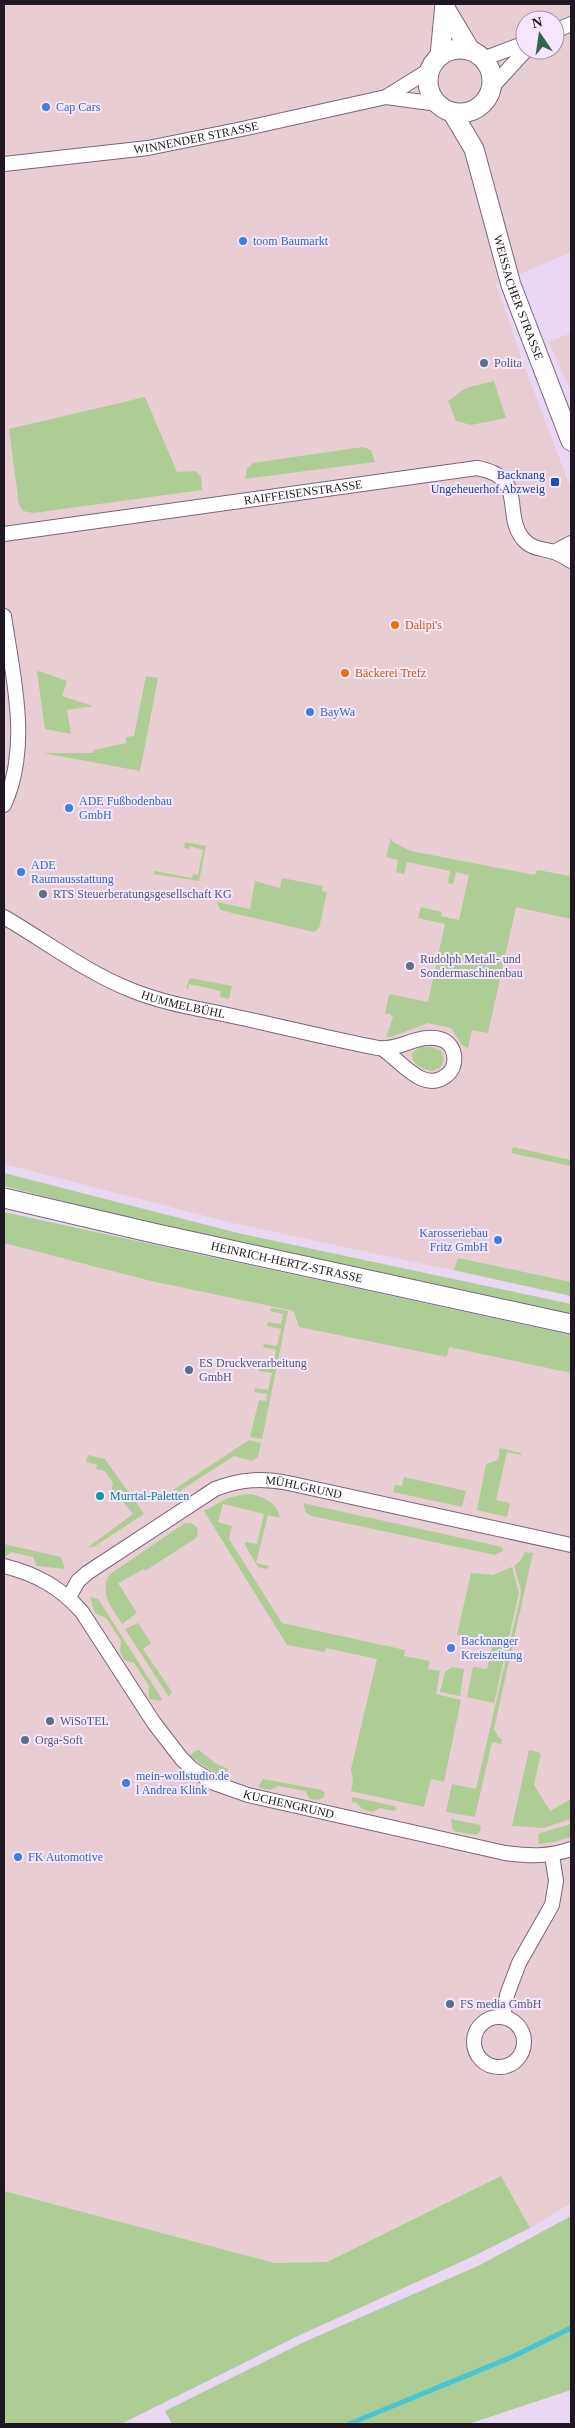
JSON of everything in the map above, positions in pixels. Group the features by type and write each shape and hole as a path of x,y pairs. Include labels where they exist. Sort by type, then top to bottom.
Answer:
{"street":[{"name":"WEISSACHER STRASSE","path":"445,7 491,72 492,88"},
{"name":"WEISSACHER STRASSE","path":"445,7 429,88 474,149 511,284 571,440"},
{"path":"435,63 454,50 477,54 515,45"},
{"name":"WEISSACHER STRASSE","path":"474,149 482,105 492,88 517,60"},
{"name":"WINNENDER STRASSE","path":"386,97 435,63"},
{"name":"WINNENDER STRASSE","path":"4,164 148,148 386,97 445,108"},
{"path":"445,108 462,113 482,105"},
{"name":"RAIFFEISENSTRASSE","path":"4,534 476,468 488,470 507,484 511,493 518,531 523,539 538,550 554,552 571,561"},
{"path":"554,552 571,543"},
{"path":"4,616 18,721 14,772 4,806"},
{"name":"HUMMELBÜHL","path":"4,917 108,979 132,991 162,1000 381,1048 391,1054 419,1079 426,1081 442,1078 454,1066 455,1055 451,1046 445,1040 426,1038 381,1048"},
{"name":"HEINRICH-HERTZ-STRASSE","path":"4,1198 153,1233 571,1324"},
{"name":"MÜHLGRUND","path":"69,1597 78,1581 87,1573 214,1489 228,1484 256,1479 288,1483 571,1545"},
{"name":"KUCHENGRUND","path":"4,1566 43,1579 69,1597 91,1626 164,1737 192,1769 214,1783 248,1795 505,1853 531,1856 552,1854 571,1849"},
{"path":"503,2017 507,1995 520,1963 552,1905 556,1881 552,1854"}],"shaded area":[{"path":"4,4 571,4 571,252 496,284 522,360 571,489 571,1296 229,1222 4,1164"},
{"path":"571,333 571,392 549,342"},
{"path":"4,1231 571,1351 571,2203 530,2228 501,2176 327,2262 275,2263 4,2191"}],"green space":[{"path":"494,381 506,418 471,425 456,421 448,401 466,388"},
{"path":"145,397 177,472 196,471 201,477 202,490 33,513 23,511 19,505 9,429"},
{"path":"363,447 371,450 375,462 245,479 247,469 253,463"},
{"path":"39,671 67,681 62,696 93,706 67,710 71,734 45,729 37,672"},
{"path":"146,676 158,678 140,771 43,753 93,753 93,750 126,743 126,737 134,736"},
{"path":"391,838 393,842 411,851 535,875 537,870 571,876 571,919 516,907 488,1033 472,1030 468,1048 462,1045 451,1028 428,1023 391,1037 386,1037 393,1017 390,1014 385,1014 389,994 428,1002 445,924 418,918 421,907 442,912 441,916 459,920 469,875 456,872 453,884 448,883 450,871 407,862 404,874 396,872 398,860 386,857"},
{"path":"185,842 206,846 199,881 154,874 154,871 192,878 193,874 198,875 203,850 190,846 189,849 184,848"},
{"path":"282,878 323,886 322,891 327,892 319,928 314,932 220,910 217,902 250,909 255,881 280,888"},
{"path":"190,978 232,986 229,999 220,997 221,991 189,984 188,990 186,987"},
{"path":"421,1047 432,1047 441,1051 444,1060 440,1068 432,1071 421,1068 413,1061 412,1053"},
{"path":"513,1147 571,1160 571,1166 511,1153"},
{"path":"4,1173 242,1234 571,1304 571,1316 228,1243 4,1186"},
{"path":"4,1212 571,1335 571,1373 449,1347 447,1357 299,1327 294,1311 151,1281 4,1243"},
{"path":"458,1258 571,1282 571,1296 454,1270"},
{"path":"271,1308 288,1311 262,1439 250,1437 259,1400 266,1401 267,1394 254,1392 255,1388 268,1390 272,1373 259,1371 260,1365 273,1368 276,1350 263,1347 264,1344 277,1346 281,1329 267,1326 268,1322 281,1324 283,1314 270,1311"},
{"path":"249,1440 261,1443 258,1457 252,1461 234,1456 166,1500 164,1496"},
{"path":"500,1448 521,1453 521,1455 507,1452 496,1500 510,1503 507,1517 477,1510 486,1464 498,1460"},
{"path":"88,1455 105,1459 144,1514 95,1546 87,1548 133,1514 112,1489 113,1483 105,1471 96,1469 97,1465 86,1462"},
{"path":"404,1477 466,1491 462,1507 393,1492 395,1485 402,1486"},
{"path":"245,1494 262,1497 272,1503 279,1512 280,1518 268,1515 256,1563 269,1566 268,1569 258,1567 245,1545 245,1542 257,1544 264,1514 223,1504 218,1522 232,1526 229,1539 282,1623 405,1650 404,1656 430,1661 428,1669 440,1671 436,1694 461,1700 444,1782 431,1779 424,1807 351,1791 353,1781 351,1769 377,1659 326,1648 325,1652 287,1645 204,1511 228,1498"},
{"path":"303,1503 502,1547 503,1551 495,1555 312,1516 306,1513"},
{"path":"185,1523 196,1527 198,1532 196,1538 145,1571 144,1569 118,1583 137,1613 122,1624 106,1594 105,1588 110,1574"},
{"path":"4,1544 61,1557 65,1569 37,1566 33,1557 11,1552 4,1556"},
{"path":"525,1552 533,1553 494,1729 499,1738 502,1739 501,1744 492,1742 475,1817 446,1812 452,1784 476,1789 520,1598 521,1590 514,1566 521,1560"},
{"path":"512,1567 519,1593 494,1703 467,1697 473,1667 487,1669 493,1643 457,1635 471,1573 493,1575"},
{"path":"90,1597 98,1599 162,1699 161,1701 149,1699 149,1686 134,1663 124,1660 120,1651 121,1641 107,1619 95,1613"},
{"path":"138,1623 151,1643 143,1649 172,1692 169,1697 125,1629"},
{"path":"452,1667 464,1669 460,1696 440,1692 445,1672"},
{"path":"199,1750 215,1763 228,1769 225,1775 220,1777 190,1756"},
{"path":"529,1750 541,1753 534,1785 550,1811 571,1799 571,1819 544,1828 512,1826"},
{"path":"263,1779 322,1790 325,1793 323,1798 318,1800 310,1799 305,1791 278,1786 270,1790 260,1788 259,1785"},
{"path":"352,1797 395,1806 397,1809 394,1811 380,1808 373,1812 362,1809 357,1803 352,1802"},
{"path":"451,1819 480,1825 481,1830 476,1835 454,1831"},
{"path":"571,1824 571,1837 539,1844 538,1835 540,1833"},
{"path":"501,2176 530,2228 474,2256 300,2335 121,2424 4,2424 4,2191 275,2263 327,2262"},
{"path":"571,2216 571,2390 468,2424 172,2424 165,2411 304,2342 480,2265"}],"waterway":[{"path":"349,2424 512,2357 571,2328"}],"place":[{"name":"Cap Cars","path":"46,107"},
{"name":"toom Baumarkt","path":"243,241"},
{"name":"Polita","path":"484,363"},
{"name":"Backnang Ungeheuerhof Abzweig","path":"555,482"},
{"name":"Dalipi's","path":"395,625"},
{"name":"Bäckerei Trefz","path":"345,673"},
{"name":"BayWa","path":"310,712"},
{"name":"ADE Fußbodenbau GmbH","path":"69,808"},
{"name":"ADE Raumausstattung","path":"21,872"},
{"name":"RTS Steuerberatungsgesellschaft KG","path":"43,894"},
{"name":"Rudolph Metall- und Sondermaschinenbau","path":"410,966"},
{"name":"Karosseriebau Fritz GmbH","path":"498,1240"},
{"name":"ES Druckverarbeitung GmbH","path":"189,1370"},
{"name":"Murrtal-Paletten","path":"100,1496"},
{"name":"Backnanger Kreiszeitung","path":"451,1648"},
{"name":"WiSoTEL","path":"50,1721"},
{"name":"Orga-Soft","path":"25,1740"},
{"name":"mein-wollstudio.de l Andrea Klink","path":"126,1783"},
{"name":"FK Automotive","path":"18,1857"},
{"name":"FS media GmbH","path":"450,2004"}]}
